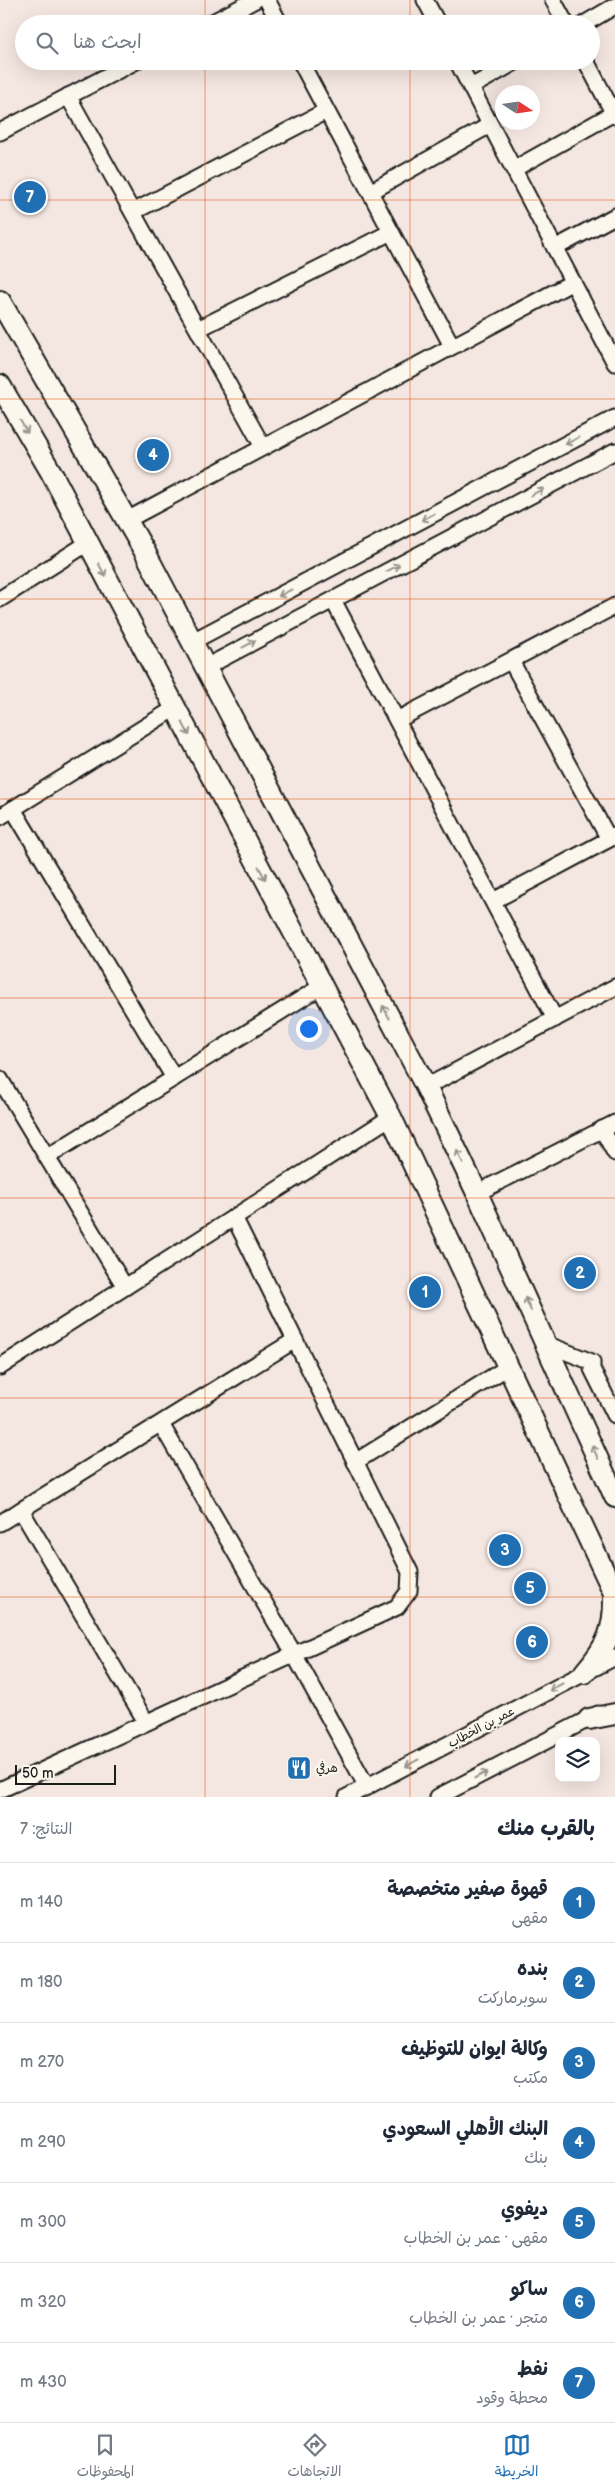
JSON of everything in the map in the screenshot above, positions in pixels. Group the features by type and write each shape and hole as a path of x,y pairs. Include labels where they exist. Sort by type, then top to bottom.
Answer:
{"main road":[{"path":"0,301 127,520 193,641 426,1087 477,1193 615,1497"},
{"path":"0,385 88,543 391,1117 614,1594 615,1618 610,1637 599,1656 584,1673"},
{"path":"589,1719 615,1714"}],"street":[{"path":"226,15 255,0"},
{"path":"267,0 275,15"},
{"path":"425,0 433,15"},
{"path":"553,0 561,15"},
{"path":"600,15 615,6"},
{"path":"0,132 119,70"},
{"path":"305,70 452,346"},
{"path":"462,70 615,363"},
{"path":"471,87 501,70"},
{"path":"514,169 614,114 591,70"},
{"path":"68,96 263,447"},
{"path":"133,212 326,111"},
{"path":"370,192 490,125"},
{"path":"555,248 615,216"},
{"path":"198,329 391,232"},
{"path":"127,520 573,282"},
{"path":"193,641 615,418"},
{"path":"206,666 615,451"},
{"path":"0,600 88,543"},
{"path":"333,600 555,1019"},
{"path":"397,720 615,606"},
{"path":"493,901 612,838 511,661"},
{"path":"0,817 175,708"},
{"path":"14,809 174,1078"},
{"path":"47,1157 322,986"},
{"path":"426,1087 615,987"},
{"path":"0,1079 125,1287"},
{"path":"0,1366 391,1117"},
{"path":"477,1193 608,1126 615,1153"},
{"path":"0,1790 397,1607 409,1591 410,1572 234,1217"},
{"path":"0,1523 295,1340"},
{"path":"546,1344 592,1362 592,1369 615,1415"},
{"path":"355,1462 508,1367"},
{"path":"161,1424 294,1654 367,1786"},
{"path":"21,1510 146,1722"},
{"name":"عمر بن الخطاب","path":"347,1797 615,1657"},
{"path":"438,1797 615,1705"}],"place":[{"name":"نفط","path":"30,197"},
{"name":"البنك الأهلي السعودي","path":"153,455"},
{"name":"بنده","path":"580,1273"},
{"name":"قهوة صفير متخصصة","path":"425,1292"},
{"name":"وكالة ايوان للتوظيف","path":"505,1550"},
{"name":"ديفوي","path":"530,1588"},
{"name":"ساكو","path":"532,1642"},
{"name":"هرفي","path":"299,1768"}]}
